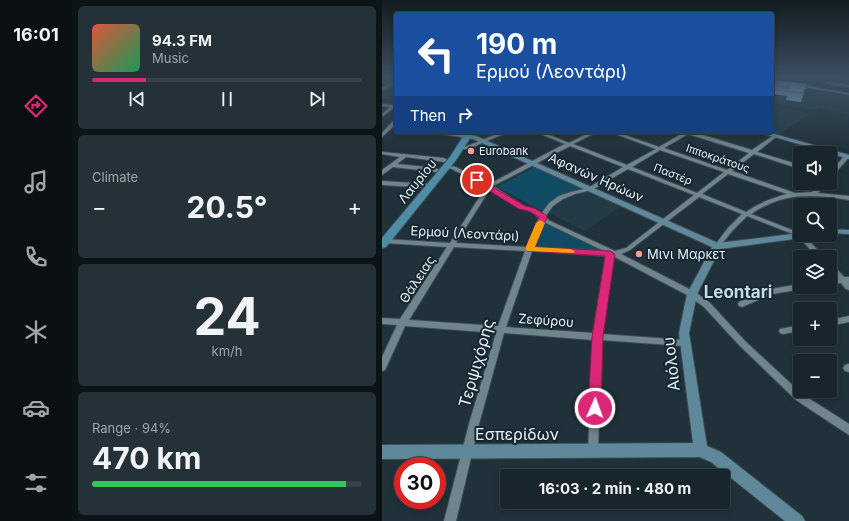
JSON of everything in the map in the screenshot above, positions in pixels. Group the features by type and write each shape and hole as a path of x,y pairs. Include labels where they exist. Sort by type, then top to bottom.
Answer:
{"main road":[{"name":"Λαυρίου","path":"426,186 436,170 460,148 466,134"},
{"name":"Λαυρίου","path":"383,240 445,163 466,134"}],"street":[{"path":"382,105 394,106"},
{"path":"383,115 394,107"},
{"path":"382,136 394,123"},
{"path":"382,126 394,128"},
{"name":"Αφανών Ηρώων","path":"466,134 534,163 717,246"},
{"path":"460,148 501,134"},
{"name":"Παστέρ","path":"543,134 793,232"},
{"path":"489,186 534,163 537,160 592,134"},
{"name":"Ιπποκράτους","path":"618,134 795,195"},
{"name":"Τερψιχόρης","path":"450,521 500,330 530,249 547,209 556,201 580,190 590,189 684,134"},
{"path":"694,134 793,165"},
{"path":"768,134 848,157 837,169"},
{"path":"613,254 628,249 662,221 774,136"},
{"path":"382,153 445,163 489,186 522,207 532,210 548,222 692,294 707,305 742,343 799,397 849,430"},
{"path":"382,173 404,156"},
{"path":"392,165 436,170"},
{"path":"382,183 426,186"},
{"name":"Θάλειας","path":"382,368 403,322 489,186"},
{"path":"814,194 818,190"},
{"path":"717,246 731,228 746,214 771,200 795,195 814,194 849,198"},
{"path":"837,231 849,232"},
{"path":"717,246 793,236"},
{"name":"Ερμού (Λεοντάρι)","path":"383,240 613,254"},
{"path":"807,242 815,250"},
{"name":"Αιόλου","path":"701,450 684,343 685,326 692,294 717,246"},
{"path":"594,451 597,337 613,254"},
{"path":"837,273 846,280 849,287"},
{"path":"742,304 771,292 793,288"},
{"path":"837,322 849,319"},
{"name":"Ζεφύρου","path":"382,321 684,343"},
{"path":"784,331 793,329"},
{"path":"701,450 716,457 797,521"},
{"name":"Εσπερίδων","path":"382,452 701,450"}],"shaded area":[{"path":"774,101 849,101 849,115 819,108 816,110 774,103"},
{"path":"774,107 811,113 778,135 774,134"},
{"path":"534,167 582,188 542,211 497,187"},
{"path":"585,191 620,207 585,231 549,213 561,201"},
{"path":"546,219 601,250 581,251 534,248"}],"slow traffic":[{"path":"540,223 530,249 570,252"}],"place":[{"name":"Eurobank","path":"471,151"},
{"name":"Μινι Μαρκετ","path":"639,254"}],"district":[{"name":"Leontari","path":"738,292"}],"route":[{"path":"477,180 522,207 532,210 543,217 530,249 610,254 597,337 595,408"}]}
